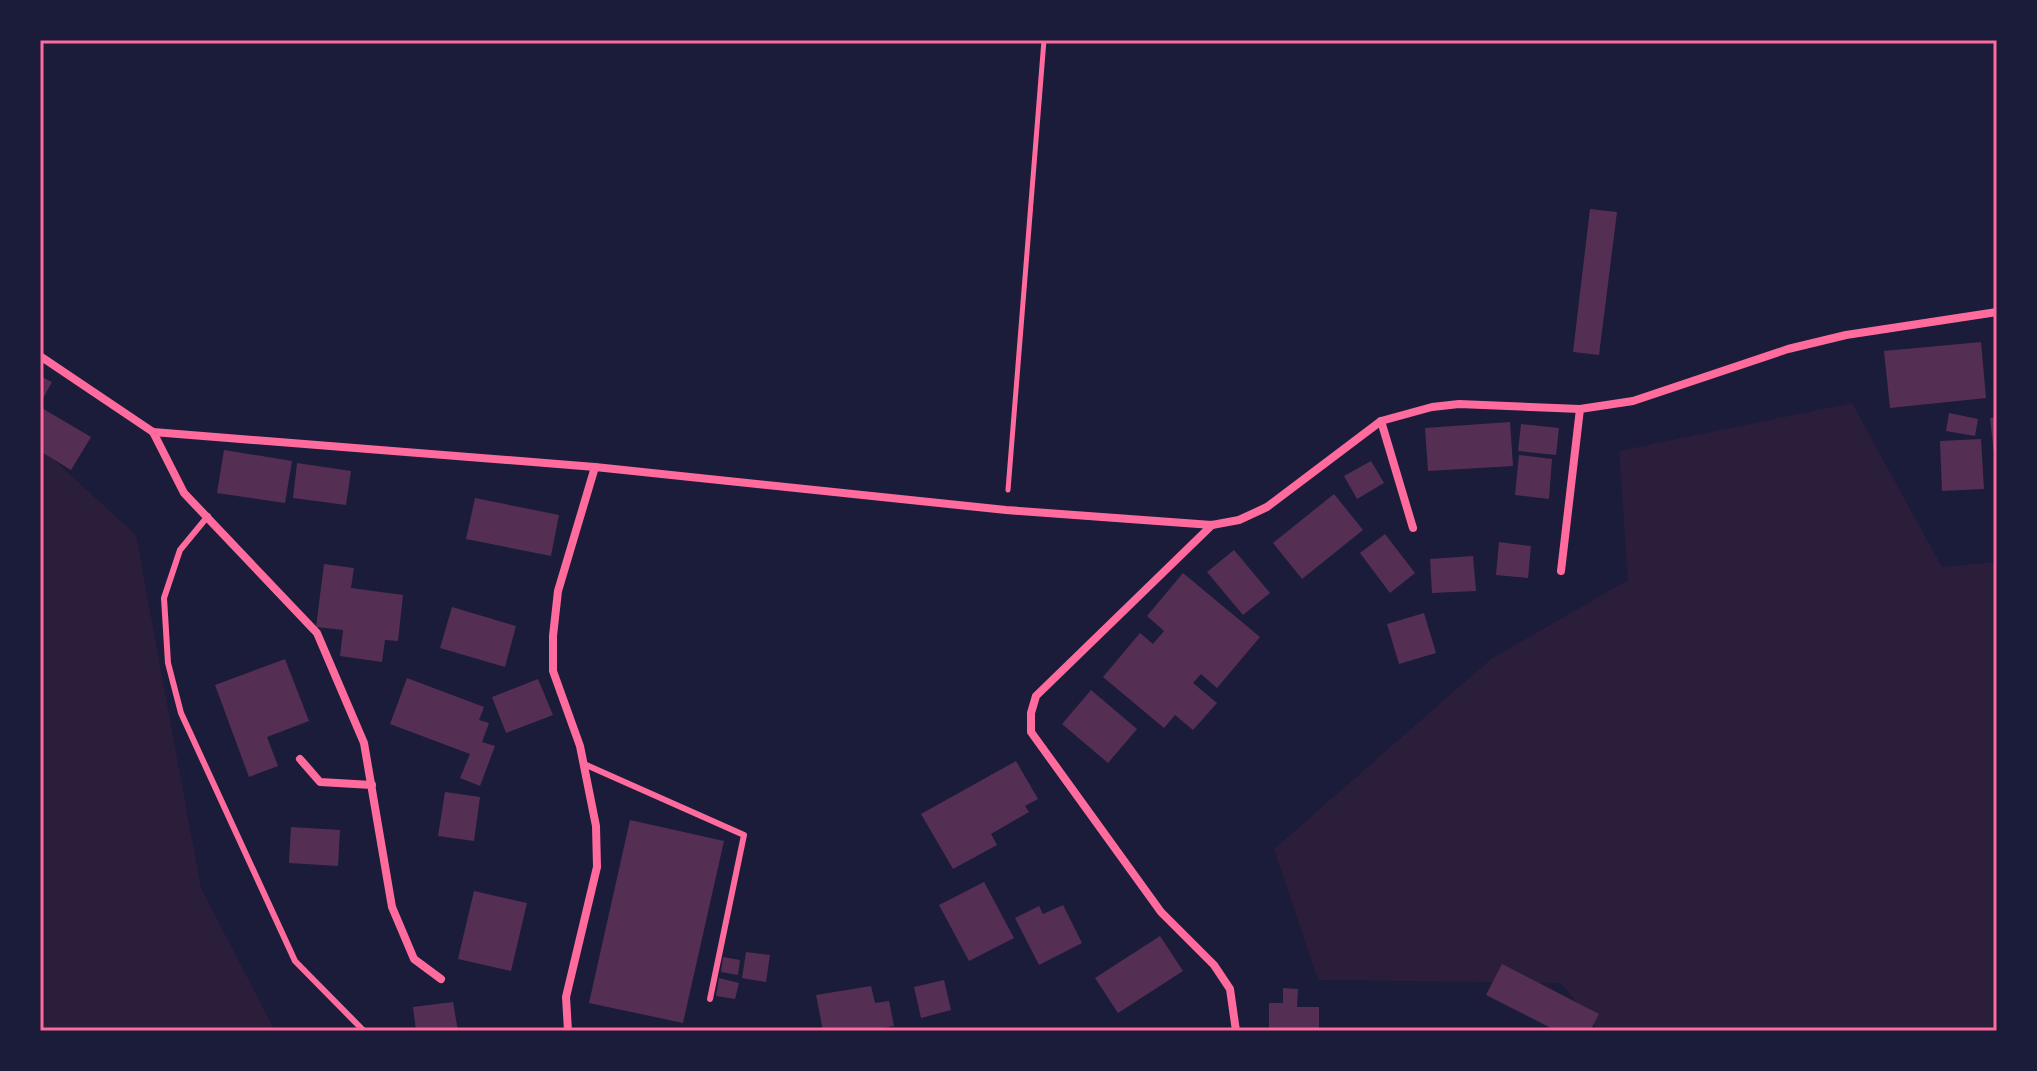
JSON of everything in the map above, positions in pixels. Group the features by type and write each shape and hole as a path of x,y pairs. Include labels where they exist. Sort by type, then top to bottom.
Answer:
{"street":[{"path":"153,432 595,467 1006,510 1212,525 1239,520 1267,507 1381,421 1432,407 1459,404 1580,409 1633,401 1788,349 1846,335 1997,312"},
{"path":"40,356 153,432 184,493 317,633 364,743 392,907 414,959 441,979"},
{"path":"1561,571 1580,409"},
{"path":"1381,421 1413,528"},
{"path":"568,1031 566,997 597,867 596,826 584,764 553,671 553,636 558,591 595,467"},
{"path":"1212,525 1036,696 1031,713 1031,732 1161,912 1214,965 1230,989 1236,1031"},
{"path":"300,759 320,782 372,785"}],"lane":[{"path":"208,516 180,550 164,598 168,663 181,713 295,961 364,1031"},
{"path":"584,764 744,835 710,999"}],"path":[{"path":"1006,510 1044,40"}],"shaded area":[{"path":"1852,403 1942,567 1997,562 1997,1031 1599,1031 1561,983 1318,980 1274,849 1491,659 1628,580 1619,451"},
{"path":"40,447 136,535 201,888 275,1031 40,1031"}],"building":[{"path":"1590,209 1617,212 1599,355 1573,352"},
{"path":"1981,342 1986,398 1890,408 1884,351"},
{"path":"40,376 52,382 42,400 40,399"},
{"path":"40,407 91,437 71,470 40,451"},
{"path":"1949,413 1978,419 1975,436 1946,431"},
{"path":"1997,417 1997,453 1994,454 1990,418"},
{"path":"1510,422 1513,466 1428,471 1425,428"},
{"path":"1521,424 1559,428 1556,455 1518,451"},
{"path":"1981,439 1984,489 1942,491 1940,441"},
{"path":"224,450 292,461 285,503 217,493"},
{"path":"1519,455 1552,459 1549,499 1515,495"},
{"path":"1371,461 1384,483 1357,499 1344,476"},
{"path":"297,463 351,471 346,505 293,498"},
{"path":"1334,494 1363,530 1302,579 1273,543"},
{"path":"475,498 559,515 551,556 466,539"},
{"path":"1385,534 1415,573 1390,593 1360,553"},
{"path":"1499,542 1531,546 1528,578 1496,575"},
{"path":"1234,550 1270,593 1243,615 1207,572"},
{"path":"1473,556 1476,591 1432,593 1430,559"},
{"path":"324,564 354,568 351,588 403,595 398,641 385,640 382,662 340,656 343,630 316,627"},
{"path":"1183,573 1260,637 1217,688 1201,674 1193,683 1217,703 1193,730 1175,715 1164,728 1103,677 1140,633 1153,644 1164,631 1147,616"},
{"path":"452,607 516,626 505,667 440,648"},
{"path":"1424,613 1436,653 1399,664 1387,624"},
{"path":"285,659 309,721 267,737 278,766 249,777 215,685"},
{"path":"407,678 484,707 479,720 489,723 482,742 495,746 480,786 460,778 470,754 390,724"},
{"path":"538,679 553,715 506,733 492,697"},
{"path":"1091,690 1137,729 1108,763 1062,724"},
{"path":"1016,761 1038,799 1025,806 1029,812 991,834 997,845 953,869 921,814"},
{"path":"445,792 480,797 474,841 438,836"},
{"path":"630,820 724,841 683,1023 589,1003"},
{"path":"291,827 340,830 338,866 289,863"},
{"path":"984,882 1014,938 969,961 939,905"},
{"path":"474,891 527,903 511,971 458,959"},
{"path":"1063,905 1082,943 1039,965 1015,918 1039,906 1043,914"},
{"path":"1160,936 1183,971 1118,1013 1095,978"},
{"path":"746,952 770,955 766,982 742,978"},
{"path":"723,957 740,960 738,975 721,972"},
{"path":"1502,964 1599,1014 1590,1031 1557,1031 1486,995"},
{"path":"719,978 739,983 735,999 716,996"},
{"path":"944,980 951,1010 921,1018 914,987"},
{"path":"871,986 875,1003 889,1001 894,1026 864,1031 823,1031 816,995"},
{"path":"1283,988 1298,989 1297,1007 1319,1007 1319,1031 1269,1031 1269,1003 1283,1003"},
{"path":"453,1002 458,1031 416,1031 413,1007"}]}
